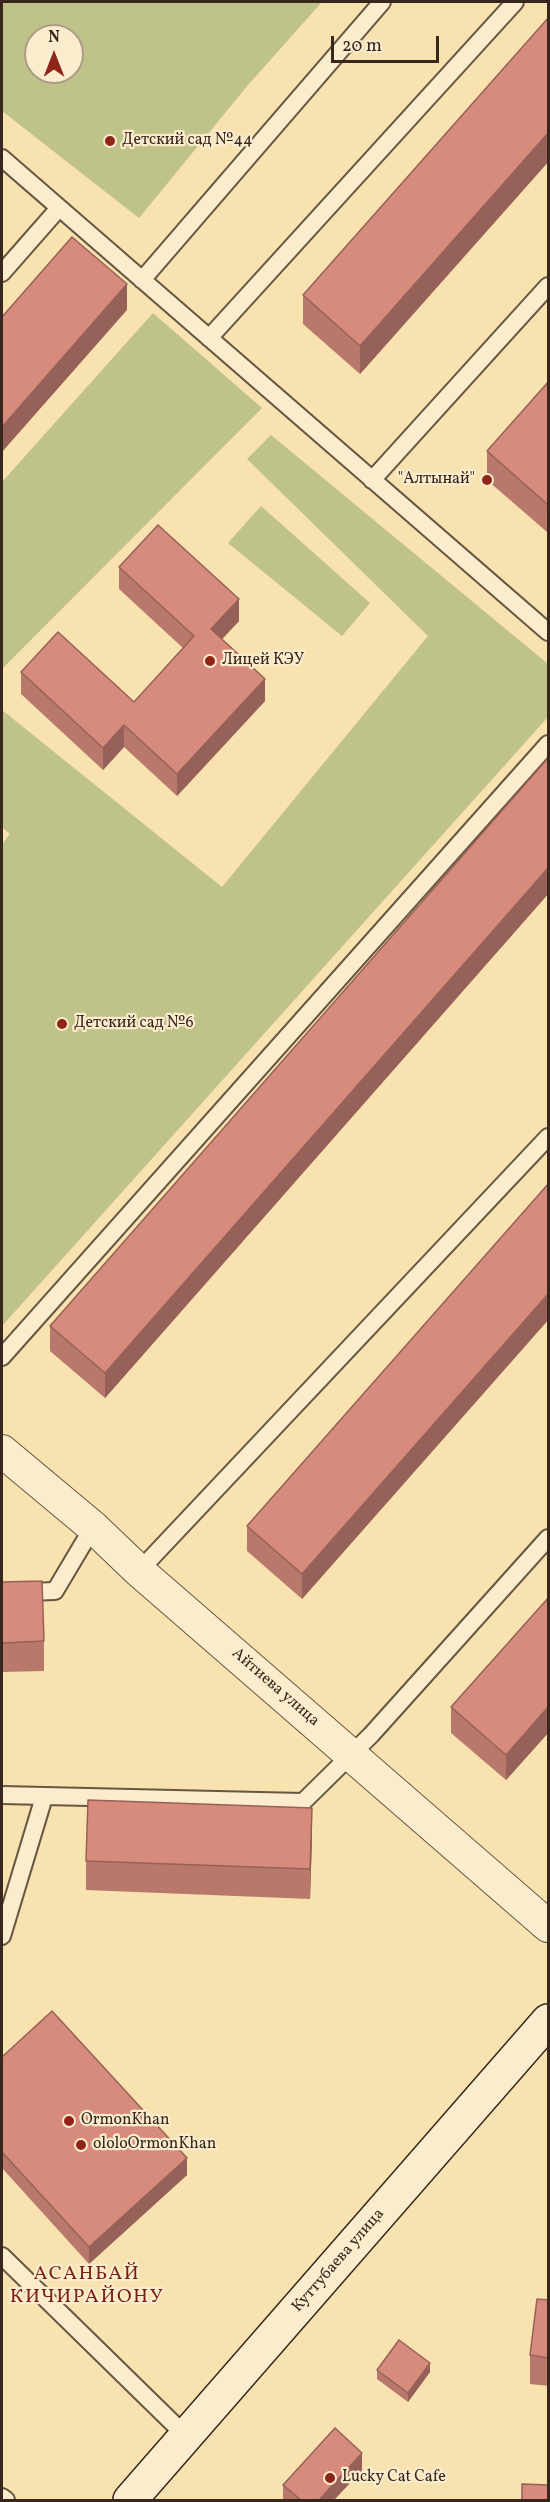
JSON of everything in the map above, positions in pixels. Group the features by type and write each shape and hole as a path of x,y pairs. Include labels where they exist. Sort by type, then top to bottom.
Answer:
{"main road":[{"name":"Куттубаева улица","path":"130,2500 549,2021"}],"street":[{"name":"Айтиева улица","path":"2,1450 549,1926"}],"lane":[{"path":"142,280 382,2"},
{"path":"209,338 515,2"},
{"path":"2,158 549,632"},
{"path":"2,273 59,208"},
{"path":"372,480 549,286"},
{"path":"2,1357 549,744"},
{"path":"139,1571 549,1137"},
{"path":"2,1593 55,1591 93,1527"},
{"path":"2,1795 303,1802 352,1755 549,1538"},
{"path":"2,1936 44,1797"},
{"path":"2,2256 186,2436"},
{"path":"2,2497 6,2500"}],"green space":[{"name":"Детский сад №44","path":"2,2 322,2 248,85 139,218 2,111"},
{"path":"153,313 262,408 2,669 2,482"},
{"path":"271,435 548,664 548,717 2,1326 2,844 10,834 2,827 2,710 222,887 428,636 247,459"},
{"path":"261,506 370,603 342,636 228,543"}],"building":[{"path":"549,17 549,132 360,346 303,295"},
{"path":"72,237 127,284 2,427 2,317"},
{"path":"549,381 549,502 547,504 487,451"},
{"path":"158,525 239,599 211,629 265,679 177,774 124,725 103,748 21,672 58,632 134,702 194,636 119,567"},
{"path":"549,757 549,867 105,1373 50,1326"},
{"path":"549,1183 549,1293 302,1574 247,1526"},
{"path":"42,1581 44,1641 2,1643 2,1582"},
{"path":"549,1597 549,1706 506,1755 451,1707"},
{"path":"88,1800 312,1808 310,1869 86,1861"},
{"name":"OrmonKhan","path":"52,2011 187,2158 89,2247 2,2152 2,2057"},
{"path":"537,2299 549,2300 549,2358 530,2355"},
{"path":"399,2340 430,2363 408,2393 377,2370"},
{"path":"335,2428 362,2453 319,2500 301,2500 283,2485"},
{"path":"522,2484 549,2485 549,2500 522,2500"}],"place":[{"name":"Детский сад №44","path":"110,141"},
{"name":"\"Алтынай\"","path":"487,480"},
{"name":"Лицей КЭУ","path":"210,661"},
{"name":"Детский сад №6","path":"62,1024"},
{"name":"OrmonKhan","path":"69,2121"},
{"name":"ololoOrmonKhan","path":"81,2145"},
{"name":"Lucky Cat Cafe","path":"330,2478"}],"district":[{"name":"АСАНБАЙ КИЧИРАЙОНУ","path":"87,2286"}]}
